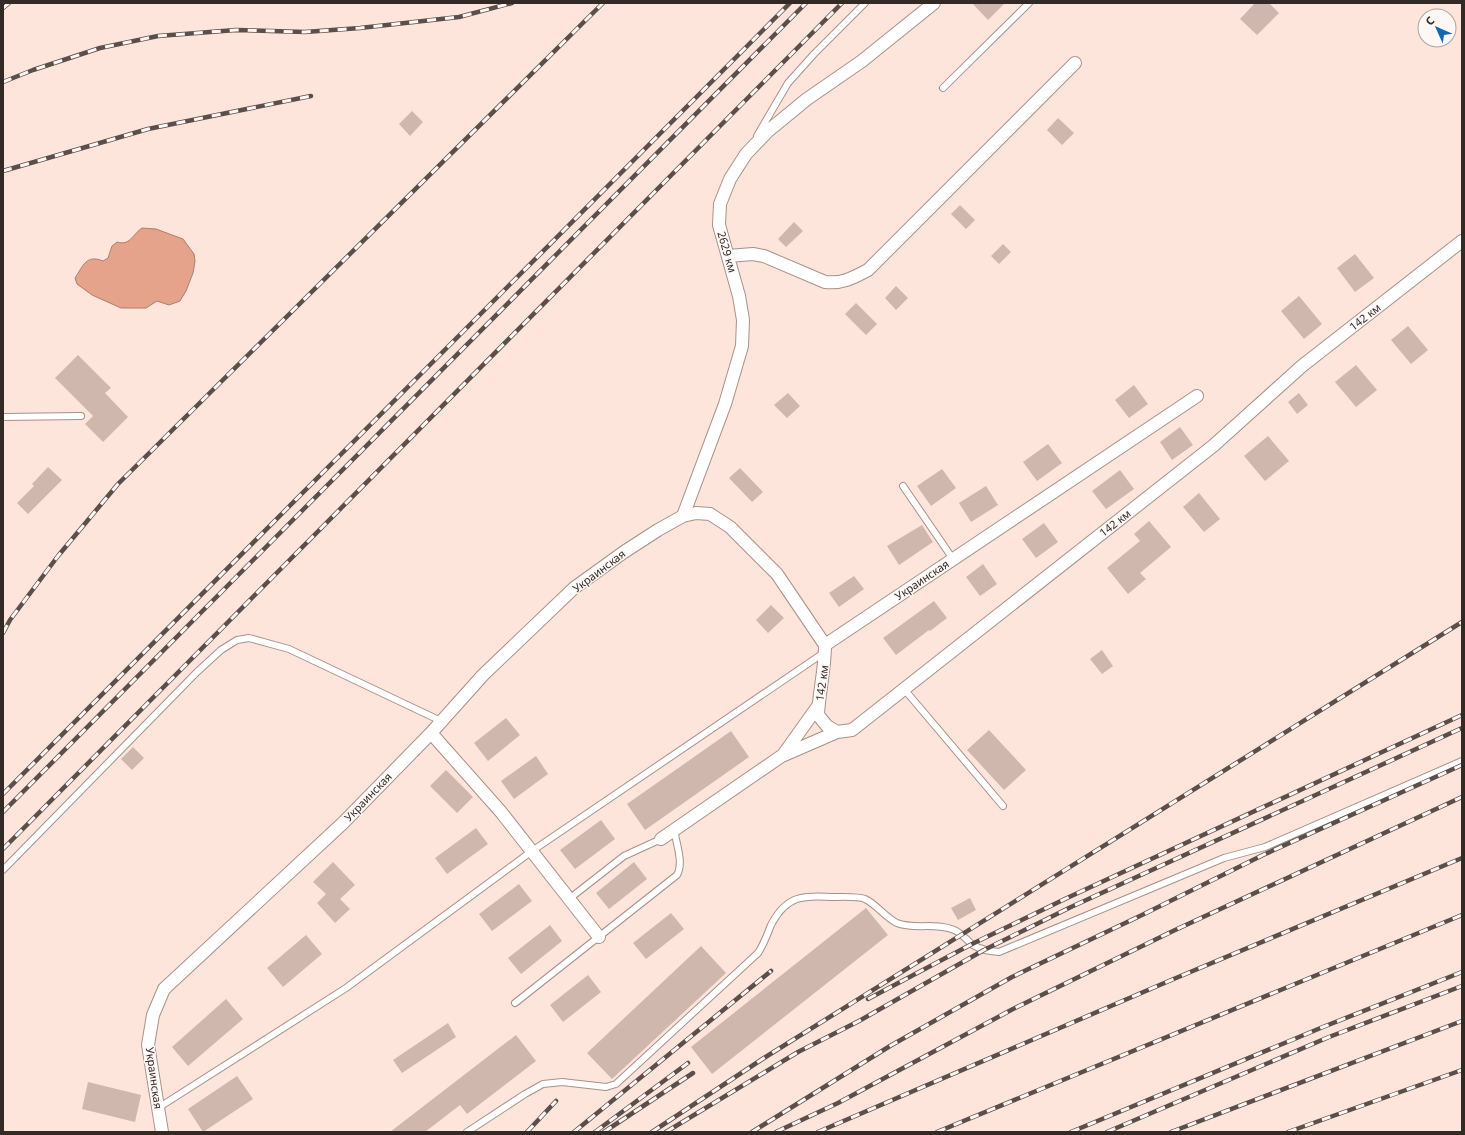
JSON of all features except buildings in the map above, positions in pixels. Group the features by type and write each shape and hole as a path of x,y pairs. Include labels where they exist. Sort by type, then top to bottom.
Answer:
{"street":[{"name":"2629 км","path":"683,516 725,404 742,346 743,320 739,296 719,225 720,204 730,178 746,154 768,131 807,99 862,61 934,3"},
{"path":"728,256 753,254 764,256 825,282 836,283 850,280 868,270 1075,64"},
{"name":"142 км","path":"825,648 818,716 827,726 837,732 852,730 1213,446 1302,366 1462,241"},
{"name":"Украинская","path":"162,1132 148,1045 152,1015 164,989 343,823 431,733 483,675 574,588 624,552 683,516 696,513 710,514 730,528 776,574 825,648 953,559 1197,396"},
{"path":"783,755 818,706"},
{"path":"661,839 783,755 837,732"},
{"path":"431,733 501,812 599,937"}],"lane":[{"path":"746,154 788,83 814,54 865,3"},
{"path":"943,88 1029,3"},
{"path":"3,418 81,416"},
{"path":"903,486 953,559"},
{"path":"3,870 197,672 221,650 237,640 248,638 289,649 441,721"},
{"path":"158,1108 346,988 532,851 825,648"},
{"path":"904,689 1003,806"},
{"path":"467,1132 543,1084 562,1082 606,1087 616,1084 758,952 764,943 777,914 788,904 801,896 814,895 864,899 897,923 937,925 962,934 972,944 984,950 999,952 1224,858 1265,848 1462,761"},
{"path":"515,1003 677,876 680,870 680,862 674,830"},
{"path":"570,899 624,856 661,839"}],"shaded area":[{"path":"142,228 156,229 183,239 194,254 195,261 193,273 186,291 180,301 169,305 157,301 146,308 121,308 92,295 77,284 75,278 86,262 93,259 103,261 108,258 112,246 117,242 121,243 128,241"}],"railway":[{"path":"3,8 9,3"},
{"path":"3,82 33,70 100,48 158,36 236,30 305,32 360,28 459,17 512,3"},
{"path":"3,633 10,620 58,556 118,484 603,3"},
{"path":"3,794 790,3"},
{"path":"3,812 806,3"},
{"path":"3,849 842,3"},
{"path":"3,171 148,129 311,96"},
{"path":"652,1132 764,1058 1462,622"},
{"path":"868,999 972,944 1067,898 1462,715"},
{"path":"666,1132 798,1052 859,1021 984,950 1071,907 1462,728"},
{"path":"752,1132 890,1046 1012,977 1263,855 1462,765"},
{"path":"776,1132 838,1103 1013,1009 1173,931 1462,797"},
{"path":"818,1132 1176,978 1462,858"},
{"path":"937,1132 1462,915"},
{"path":"574,1132 771,971"},
{"path":"1071,1132 1323,1027 1462,972"},
{"path":"1107,1132 1329,1037 1462,986"},
{"path":"1171,1132 1462,1021"},
{"path":"595,1132 688,1063"},
{"path":"1288,1132 1462,1070"},
{"path":"604,1132 693,1073"},
{"path":"527,1132 556,1101"}]}
